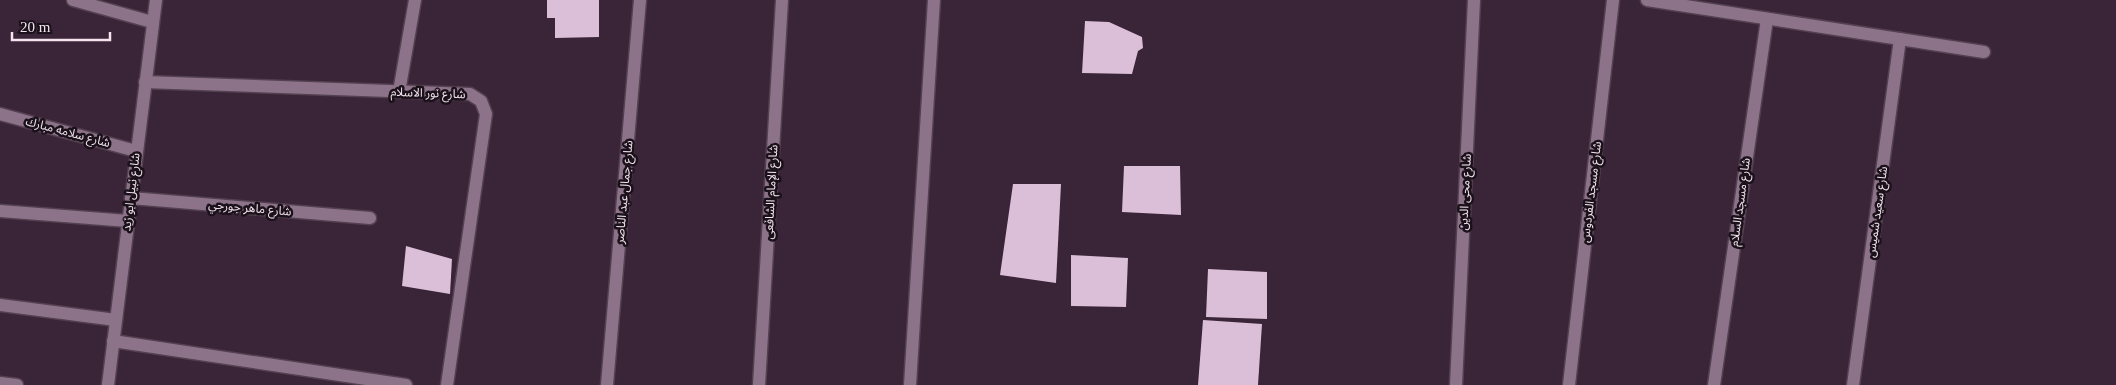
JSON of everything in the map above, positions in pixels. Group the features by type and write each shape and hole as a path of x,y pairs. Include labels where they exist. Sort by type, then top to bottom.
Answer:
{"street":[{"path":"73,0 152,22"},
{"name":"شارع نبيل ابو زيد","path":"108,385 156,0"},
{"path":"399,92 415,0"},
{"name":"شارع جمال عبد الناصر","path":"607,385 640,0"},
{"name":"شارع الإمام الشافعى","path":"759,385 782,0"},
{"path":"910,385 934,0"},
{"name":"شارع محى الدين","path":"1456,385 1474,0"},
{"name":"شارع مسجد الفردوس","path":"1568,385 1613,0"},
{"path":"1647,0 1984,52"},
{"name":"شارع مسجد السلام","path":"1714,385 1767,19"},
{"name":"شارع سعيد شميس","path":"1853,385 1900,39"},
{"name":"شارع نور الاسلام","path":"145,82 470,94 481,101 486,114 448,385"},
{"name":"شارع سلامه مبارك","path":"0,114 136,151"},
{"name":"شارع ماهر جورجي","path":"131,198 370,218"},
{"path":"0,211 128,221"},
{"path":"0,305 116,320"},
{"path":"113,341 406,385"},
{"path":"0,383 17,385"}],"building":[{"path":"547,0 599,0 599,37 555,38 555,18 547,18"},
{"path":"1085,21 1109,22 1142,37 1143,48 1138,51 1132,74 1082,73"},
{"path":"1124,166 1180,166 1181,215 1122,212"},
{"path":"1013,184 1061,184 1056,283 1000,275"},
{"path":"406,246 452,259 450,294 402,286"},
{"path":"1071,255 1128,258 1126,307 1071,306"},
{"path":"1208,269 1267,272 1267,319 1206,317"},
{"path":"1203,320 1262,324 1258,385 1198,385"}]}
